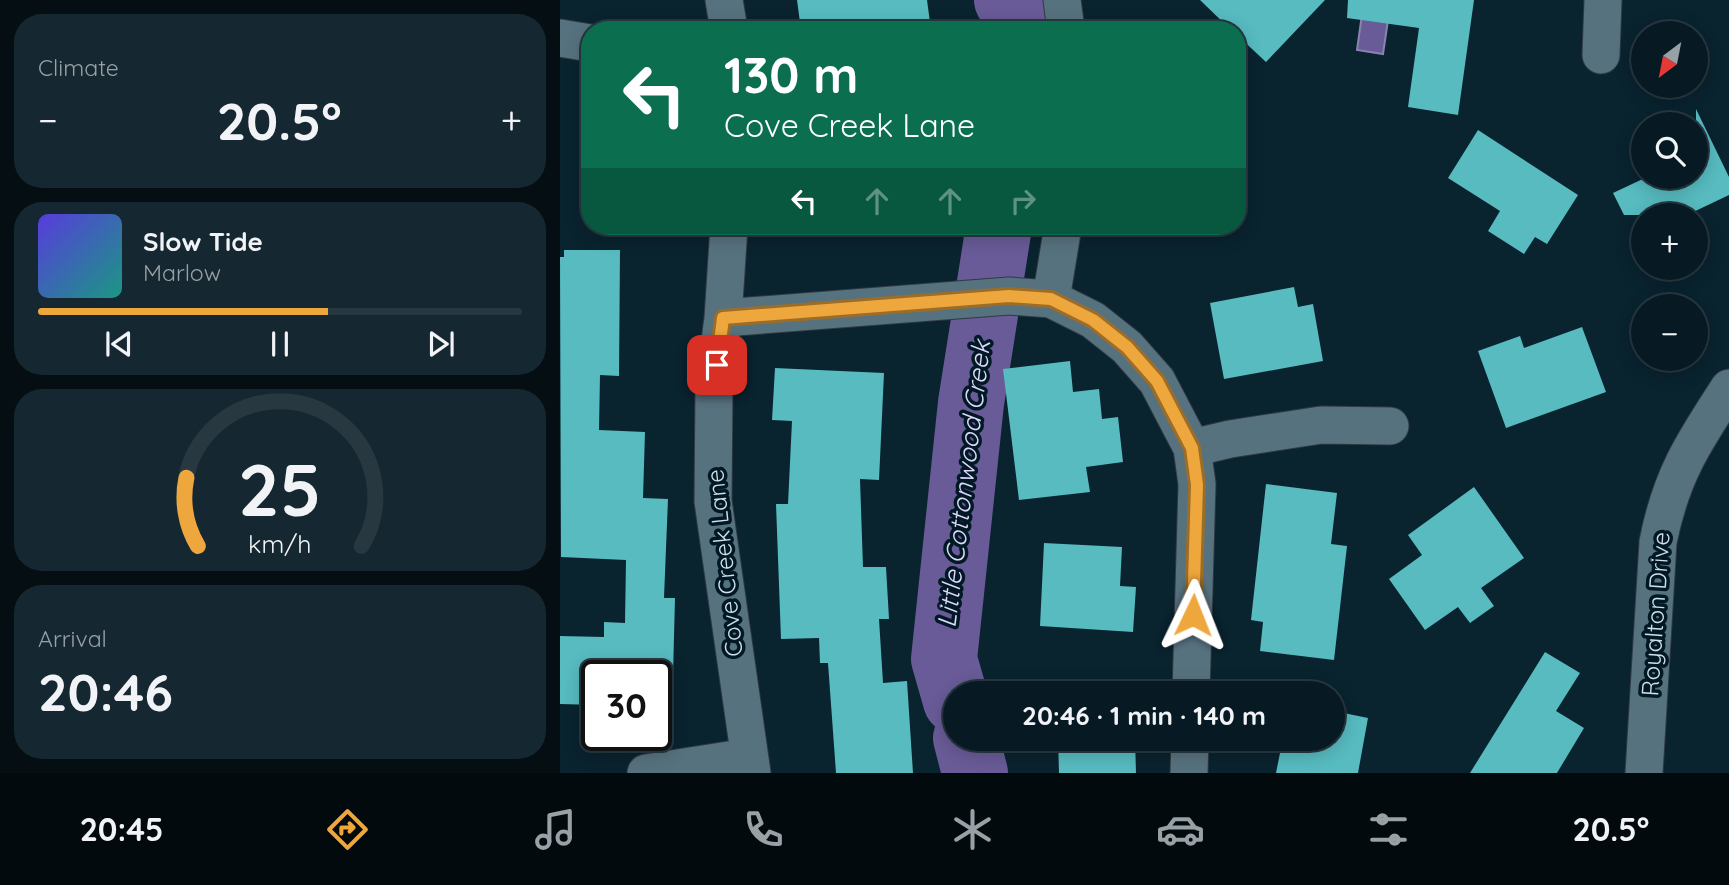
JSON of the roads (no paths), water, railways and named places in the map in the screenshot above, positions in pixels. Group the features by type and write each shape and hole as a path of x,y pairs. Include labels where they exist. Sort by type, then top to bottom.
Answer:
{"street":[{"path":"724,0 728,21"},
{"path":"1062,0 1065,21"},
{"path":"1601,55 1603,0"},
{"path":"560,38 581,42"},
{"name":"Cove Creek Lane","path":"728,235 723,318 714,388 713,501 750,765"},
{"path":"1051,299 1062,235"},
{"path":"723,318 1009,296 1051,299 1093,320 1127,347 1157,381 1192,448 1197,485 1191,681"},
{"name":"Royalton Drive","path":"1644,773 1658,542 1665,509 1676,475 1693,443 1729,388"},
{"path":"1192,448 1230,439 1321,425 1390,426"},
{"path":"1189,773 1190,751"},
{"path":"646,773 750,765"}],"waterway":[{"name":"Little Cottonwood Creek","path":"1007,0 1018,21"},
{"name":"Little Cottonwood Creek","path":"950,681 944,659 971,403 998,235"},
{"name":"Little Cottonwood Creek","path":"969,751 975,773"}]}
